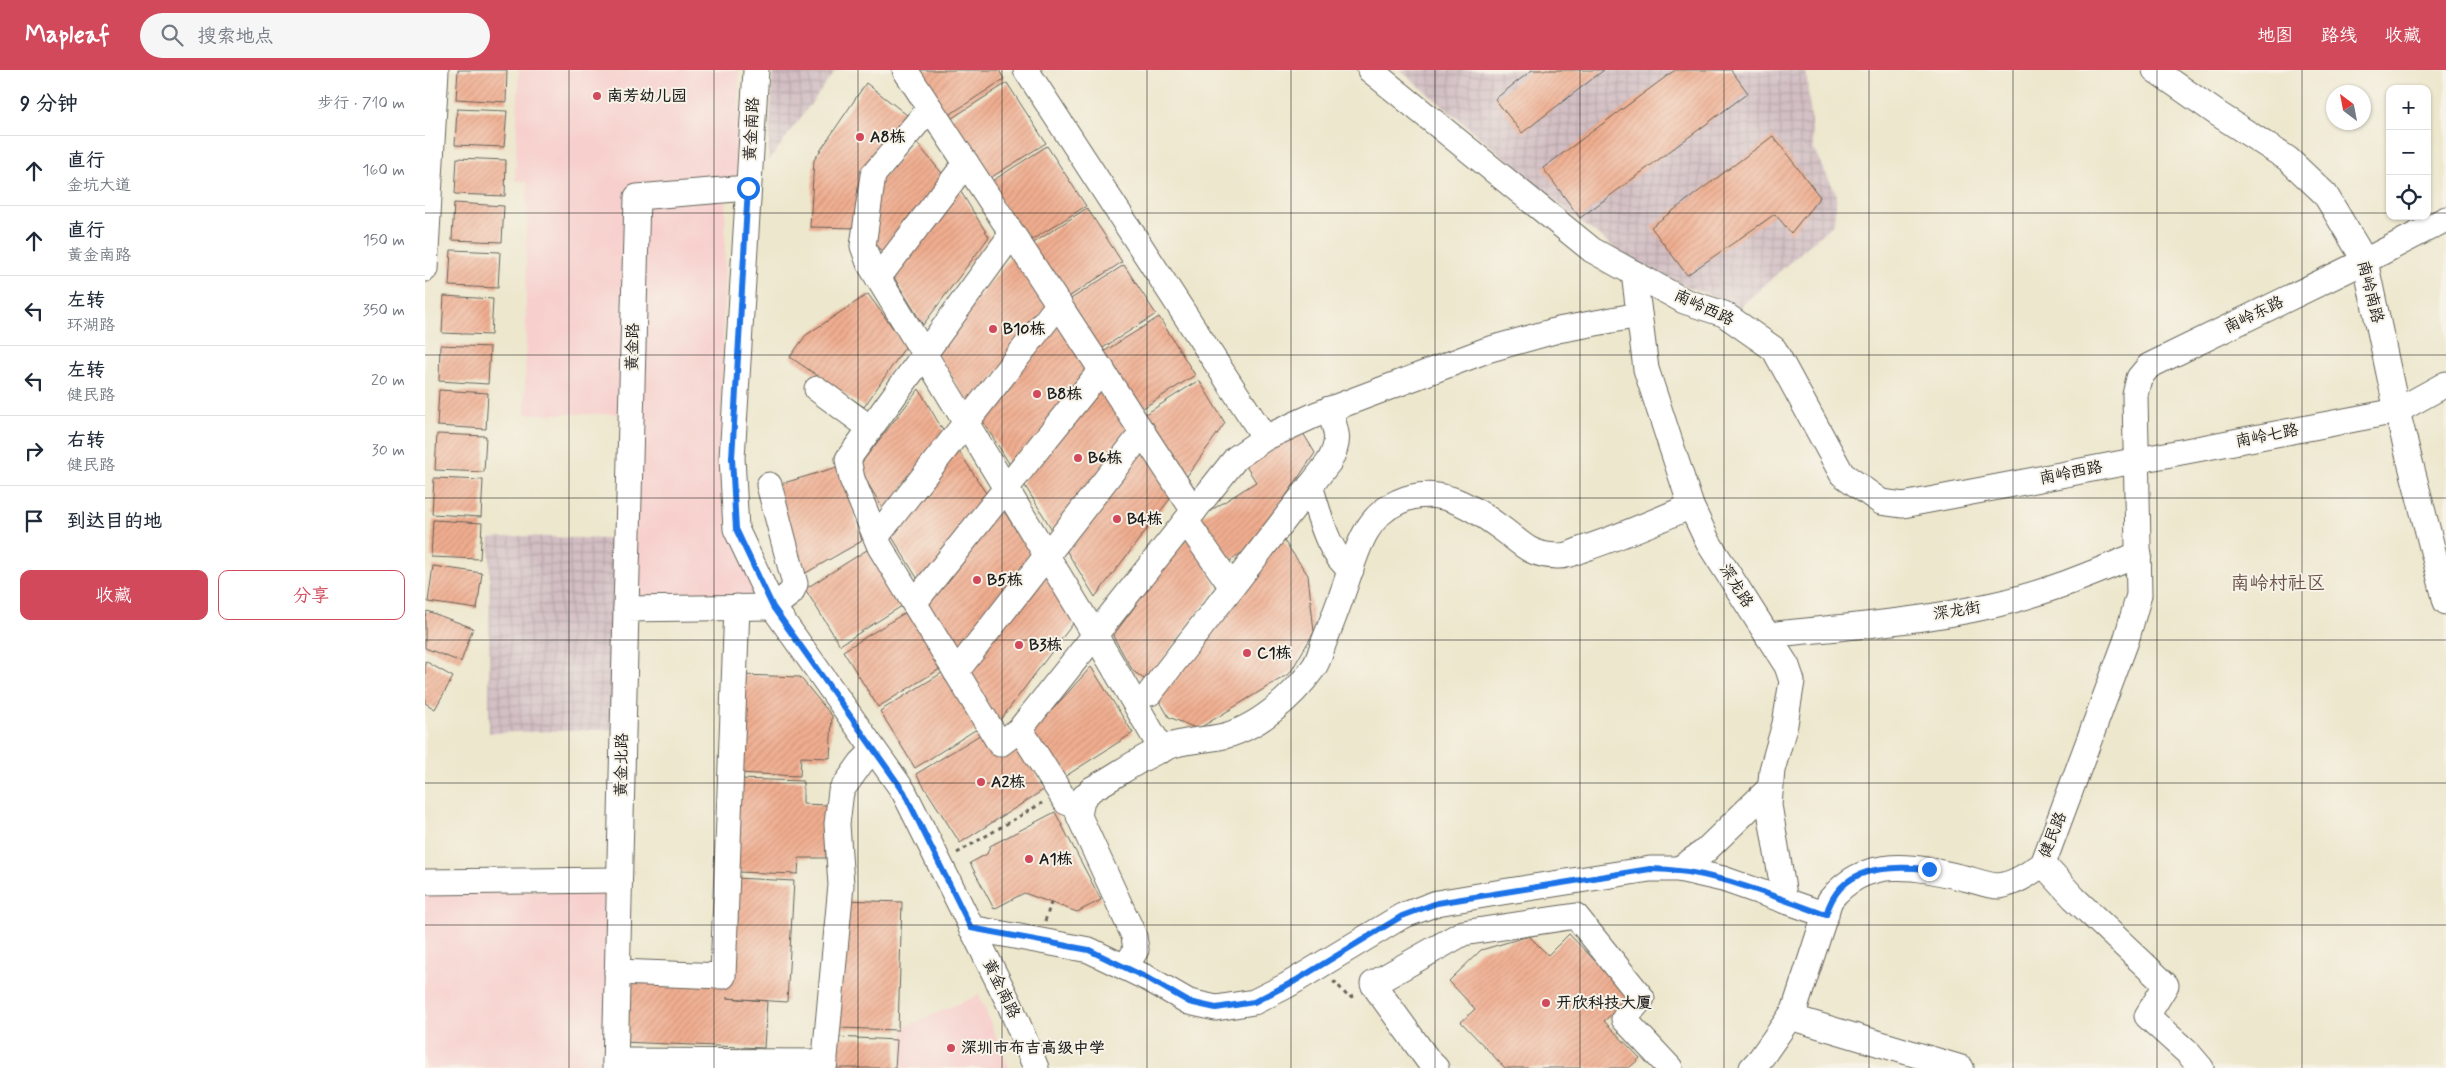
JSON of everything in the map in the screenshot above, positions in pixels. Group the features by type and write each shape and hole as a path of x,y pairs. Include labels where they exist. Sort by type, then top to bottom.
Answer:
{"street":[{"path":"425,269 427,176 436,70"},
{"name":"黄金南路","path":"755,70 732,458 736,529 773,607 904,792 1010,1005 1037,1068"},
{"path":"905,70 1143,432 1232,587"},
{"path":"1026,70 1265,438"},
{"name":"南岭西路","path":"1370,70 1592,250 1684,301 1724,314 1774,349 1842,474 1881,502 1903,505 2137,460"},
{"name":"南岭南路","path":"2170,74 2288,159 2325,194 2365,261 2397,411 2446,602"},
{"path":"930,108 873,175 863,246 878,278 1095,635 1162,750"},
{"path":"878,278 966,163"},
{"name":"黄金路","path":"626,609 637,198 748,188"},
{"name":"南岭东路","path":"2137,460 2135,395 2139,378 2149,366 2365,261 2446,219"},
{"path":"1013,234 848,459 852,479 876,537 1000,744 1020,729 1236,458 1265,438 1329,409 1487,350 1558,330 1639,315"},
{"name":"深龙路","path":"1634,273 1646,369 1691,506 1708,542 1787,666 1792,681 1785,724 1773,770 1769,805 1785,901"},
{"path":"876,537 1059,304"},
{"path":"914,603 1102,369"},
{"name":"南岭七路","path":"2137,460 2397,411 2446,384"},
{"path":"817,389 871,428"},
{"path":"1150,692 1310,486 1338,446 1337,433 1329,409"},
{"path":"956,672 1143,432"},
{"name":"健民路","path":"1751,1068 1761,1058 1794,1011 1830,900 1840,887 1860,874 1891,867 1929,869 1997,886 2027,875 2043,864 2126,641 2139,595 2137,460"},
{"path":"626,609 773,607 791,593 795,584 769,485"},
{"path":"1310,486 1333,549 1340,562 1351,570"},
{"path":"1125,967 1136,950 1134,936 1079,816 1079,807 1086,793 1162,750 1196,739 1220,737 1242,729 1273,711 1295,693 1315,665 1351,570 1357,548 1373,521 1397,502 1414,496 1436,494 1456,500 1501,528 1522,546 1536,554 1560,557 1601,543 1691,506"},
{"name":"深龙街","path":"1767,634 1882,623 1993,605 2084,577 2139,554"},
{"path":"617,972 723,976 737,608"},
{"name":"黄金北路","path":"615,1065 626,609"},
{"path":"1020,729 1066,802 1079,807"},
{"path":"615,1065 825,1065 841,885 837,824 841,791 861,763 874,750"},
{"path":"1679,869 1704,852 1771,787"},
{"path":"2043,864 2074,898 2166,985 2147,1016 2189,1054 2201,1068"},
{"path":"971,928 1089,950 1125,967 1189,1002 1216,1008 1254,1002 1295,981 1402,916 1437,903 1650,869 1679,869 1723,879 1826,915"},
{"path":"425,882 619,880"},
{"path":"1436,1068 1428,1060 1373,984 1463,933 1576,916 1642,998 1624,1019 1670,1068"},
{"path":"1790,1017 1961,1068"}],"path":[{"path":"939,864 1060,792"},
{"path":"1328,986 1335,982 1349,998 1373,984"}],"shaded area":[{"path":"519,70 739,70 738,180 726,181 722,412 757,598 634,598 638,414 525,414 527,182 515,181"},
{"path":"773,70 836,70 768,162"},
{"path":"1400,70 1806,70 1814,150 1837,195 1834,223 1740,307 1681,284 1624,255 1572,215"},
{"path":"520,536 635,540 627,729 489,733 490,538"},
{"path":"611,891 604,1068 425,1068 425,893"},
{"name":"深圳市布吉高级中学","path":"979,995 1009,1068 901,1068 904,1027"}],"building":[{"path":"458,70 507,70 506,102 456,99"},
{"path":"917,70 999,70 1004,79 946,117"},
{"path":"1532,70 1604,70 1522,133 1495,99"},
{"path":"1675,70 1731,70 1748,93 1580,218 1543,168"},
{"name":"A8栋","path":"866,83 907,115 865,171 859,228 810,227 814,160"},
{"path":"1007,83 1046,143 987,180 949,120"},
{"path":"457,109 507,111 504,147 455,145"},
{"path":"1773,136 1820,197 1791,233 1775,214 1687,275 1651,227"},
{"path":"915,141 946,178 888,255 870,242 877,184"},
{"path":"1047,146 1086,206 1027,243 989,183"},
{"path":"457,158 506,160 505,196 455,194"},
{"path":"956,184 989,237 923,325 890,271"},
{"path":"454,203 504,206 502,242 452,240"},
{"path":"1087,208 1122,262 1064,300 1029,246"},
{"path":"451,250 500,252 498,288 449,286"},
{"name":"B10栋","path":"1015,252 1049,305 971,407 936,352"},
{"path":"1124,265 1156,314 1098,351 1066,302"},
{"path":"868,294 906,346 864,407 790,357 806,335"},
{"path":"444,296 493,299 491,335 442,333"},
{"name":"B8栋","path":"1059,317 1093,370 1015,473 981,418"},
{"path":"1159,317 1195,375 1137,412 1100,354"},
{"path":"440,345 490,347 488,384 439,381"},
{"path":"1199,380 1225,423 1182,483 1141,417"},
{"name":"B6栋","path":"1100,381 1134,434 1056,536 1022,481"},
{"path":"919,389 945,434 885,512 858,467"},
{"path":"439,390 488,393 486,429 437,426"},
{"path":"1300,428 1315,453 1252,546 1227,563 1199,518 1256,482 1244,463"},
{"path":"437,434 486,436 484,472 435,470"},
{"name":"B4栋","path":"1139,441 1173,495 1095,597 1061,542"},
{"path":"955,445 989,498 922,586 889,532"},
{"path":"841,466 862,541 802,575 777,485"},
{"path":"434,478 483,480 481,517 432,514"},
{"name":"B5栋","path":"999,503 1033,557 955,659 920,604"},
{"path":"433,520 482,523 480,559 431,557"},
{"name":"C1栋","path":"1280,535 1308,575 1314,632 1290,673 1198,729 1169,717 1157,697"},
{"path":"1185,538 1199,549 1216,588 1147,681 1133,671 1113,636"},
{"path":"870,548 905,604 840,645 805,589"},
{"path":"433,566 482,573 477,609 428,602"},
{"name":"B3栋","path":"1042,567 1075,621 998,723 963,668"},
{"path":"427,611 473,628 461,662 425,648 425,617"},
{"path":"908,611 943,667 878,707 843,651"},
{"path":"425,661 453,677 435,709 425,703"},
{"path":"1091,667 1133,733 1061,779 1031,733"},
{"path":"945,671 980,727 915,768 880,711"},
{"path":"742,675 800,677 832,716 830,758 801,757 800,776 737,773"},
{"name":"A2栋","path":"983,733 1017,743 1045,789 960,843 916,774"},
{"path":"738,779 803,781 803,804 827,805 826,858 799,858 798,874 736,872"},
{"name":"A1栋","path":"1055,812 1101,900 1077,912 1024,893 994,909 970,863 987,854 990,846"},
{"path":"735,878 794,881 787,1002 726,998 767,1001 764,1048 621,1042 624,977 728,982"},
{"path":"843,900 902,902 898,1030 839,1028"},
{"name":"开欣科技大厦","path":"1569,934 1630,997 1604,1021 1640,1058 1629,1068 1505,1068 1461,1022 1475,1009 1449,981 1481,950 1529,936 1548,955"},
{"path":"836,1037 897,1040 895,1068 834,1068"}],"place":[{"name":"南芳幼儿园","path":"597,96"},
{"name":"A8栋","path":"860,137"},
{"name":"B10栋","path":"993,329"},
{"name":"B8栋","path":"1037,394"},
{"name":"B6栋","path":"1078,458"},
{"name":"B4栋","path":"1117,519"},
{"name":"B5栋","path":"977,580"},
{"name":"B3栋","path":"1019,645"},
{"name":"C1栋","path":"1247,653"},
{"name":"A2栋","path":"981,782"},
{"name":"A1栋","path":"1029,859"},
{"name":"开欣科技大厦","path":"1546,1003"},
{"name":"深圳市布吉高级中学","path":"951,1048"}],"district":[{"name":"南岭村社区","path":"2278,583"}],"route":[{"path":"748,188 732,458 736,529 773,607 904,792 971,928 1089,950 1149,979 1189,1002 1216,1008 1254,1002 1295,981 1402,916 1437,903 1650,869 1679,869 1723,879 1826,915 1830,900 1840,887 1860,874 1891,867 1929,869"}]}
